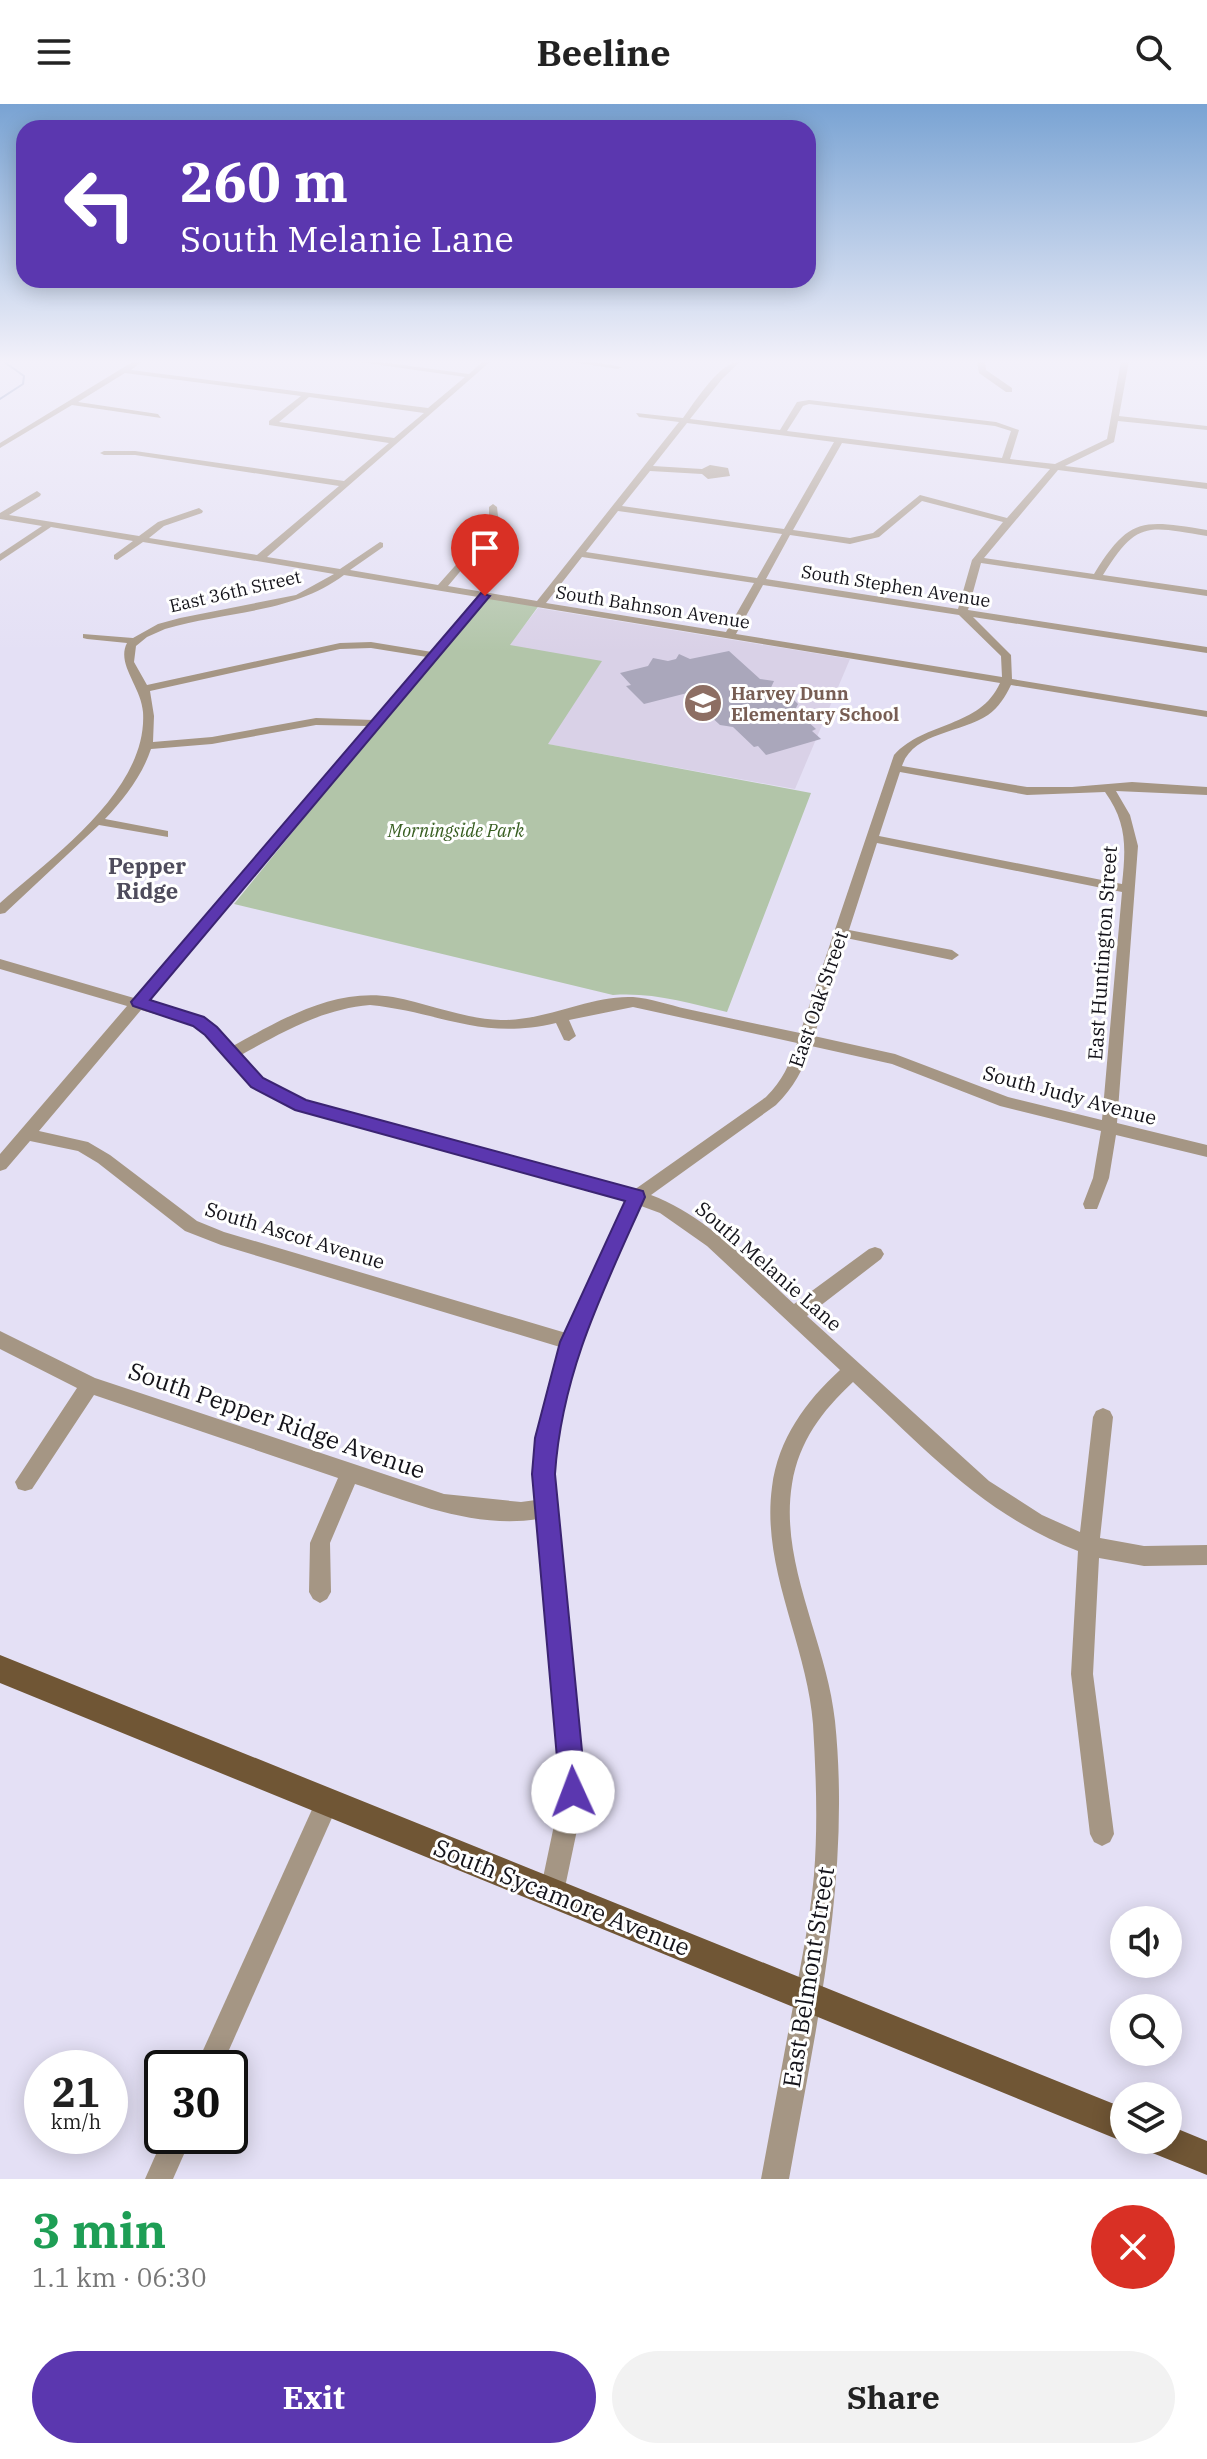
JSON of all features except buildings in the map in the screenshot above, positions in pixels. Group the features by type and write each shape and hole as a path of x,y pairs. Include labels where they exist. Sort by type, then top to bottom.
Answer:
{"main road":[{"name":"South Sycamore Avenue","path":"0,1669 1110,2119"},
{"path":"1182,2148 1207,2158"}],"street":[{"path":"168,458 346,484"},
{"path":"260,558 376,458"},
{"path":"540,604 656,458"},
{"path":"729,636 829,458"},
{"path":"980,458 1207,486"},
{"path":"1007,681 1009,665 1006,655 962,612 977,560 1056,467 1075,458"},
{"path":"648,468 704,472"},
{"path":"1,516 37,494"},
{"path":"616,508 838,541 876,535 920,498 1009,521"},
{"path":"441,588 490,532 494,525 493,507"},
{"path":"117,557 170,519 199,511"},
{"name":"South Bahnson Avenue","path":"1,516 1207,714"},
{"path":"0,558 50,524"},
{"path":"1097,577 1124,537 1135,531 1163,528 1207,533"},
{"name":"East 36th Street","path":"135,641 156,629 179,622 296,598 316,590 380,545"},
{"name":"South Stephen Avenue","path":"580,554 1207,650"},
{"path":"977,560 1207,593"},
{"path":"0,1165 485,596"},
{"path":"87,636 135,641"},
{"path":"0,910 96,821 133,777 147,746 149,716 144,689 128,660 129,647 135,641"},
{"path":"144,689 340,646 371,645 434,655"},
{"name":"East Oak Street","path":"636,1197 771,1101 791,1079 900,755 911,743 988,712 1001,696 1007,681"},
{"path":"147,746 205,741 305,720 341,719 376,724"},
{"path":"895,768 1027,791 1155,786 1207,791"},
{"name":"East Huntington Street","path":"1091,1204 1101,1178 1109,1129 1132,846 1129,825 1121,804 1107,787"},
{"path":"96,821 164,834"},
{"path":"871,838 1129,889"},
{"path":"841,933 952,955"},
{"name":"South Melanie Lane","path":"0,964 198,1021 257,1083 301,1106 636,1197 666,1208 687,1221 795,1314 982,1488 1020,1516 1053,1533 1126,1556 1153,1559 1207,1555"},
{"name":"South Judy Avenue","path":"231,1054 332,1004 366,1000 389,1002 485,1024 514,1025 603,1004 633,1002 895,1059 1005,1102 1207,1151"},
{"path":"560,1016 569,1036"},
{"name":"South Ascot Avenue","path":"26,1134 82,1146 104,1159 191,1226 221,1238 571,1342"},
{"path":"552,1892 573,1792 544,1474 546,1438 571,1342 636,1197"},
{"path":"795,1314 875,1254"},
{"name":"South Pepper Ridge Avenue","path":"0,1339 26,1355 90,1385 444,1504 510,1512 547,1508"},
{"name":"East Belmont Street","path":"775,2179 818,1941 827,1857 824,1719 814,1662 787,1559 782,1530 781,1488 791,1451 807,1416 853,1370"},
{"path":"25,1482 90,1385"},
{"path":"1102,1834 1082,1674 1089,1546 1103,1417"},
{"path":"320,1592 320,1543 350,1473"},
{"path":"216,2050 327,1802"},
{"path":"159,2179 170,2154"}],"shaded area":[{"name":"Harvey Dunn Elementary School","path":"538,608 850,659 795,789 547,744 509,645"}],"green space":[{"name":"Morningside Park","path":"485,596 540,604 510,645 602,661 548,744 811,793 727,1012 656,997 613,995 234,904"}],"place":[{"name":"Harvey Dunn Elementary School","path":"703,703"}],"district":[{"name":"Pepper Ridge","path":"147,878"}],"route":[{"path":"485,596 139,1002 198,1021 211,1031 257,1083 301,1106 636,1197 571,1342 546,1438 544,1474 573,1792"}]}
